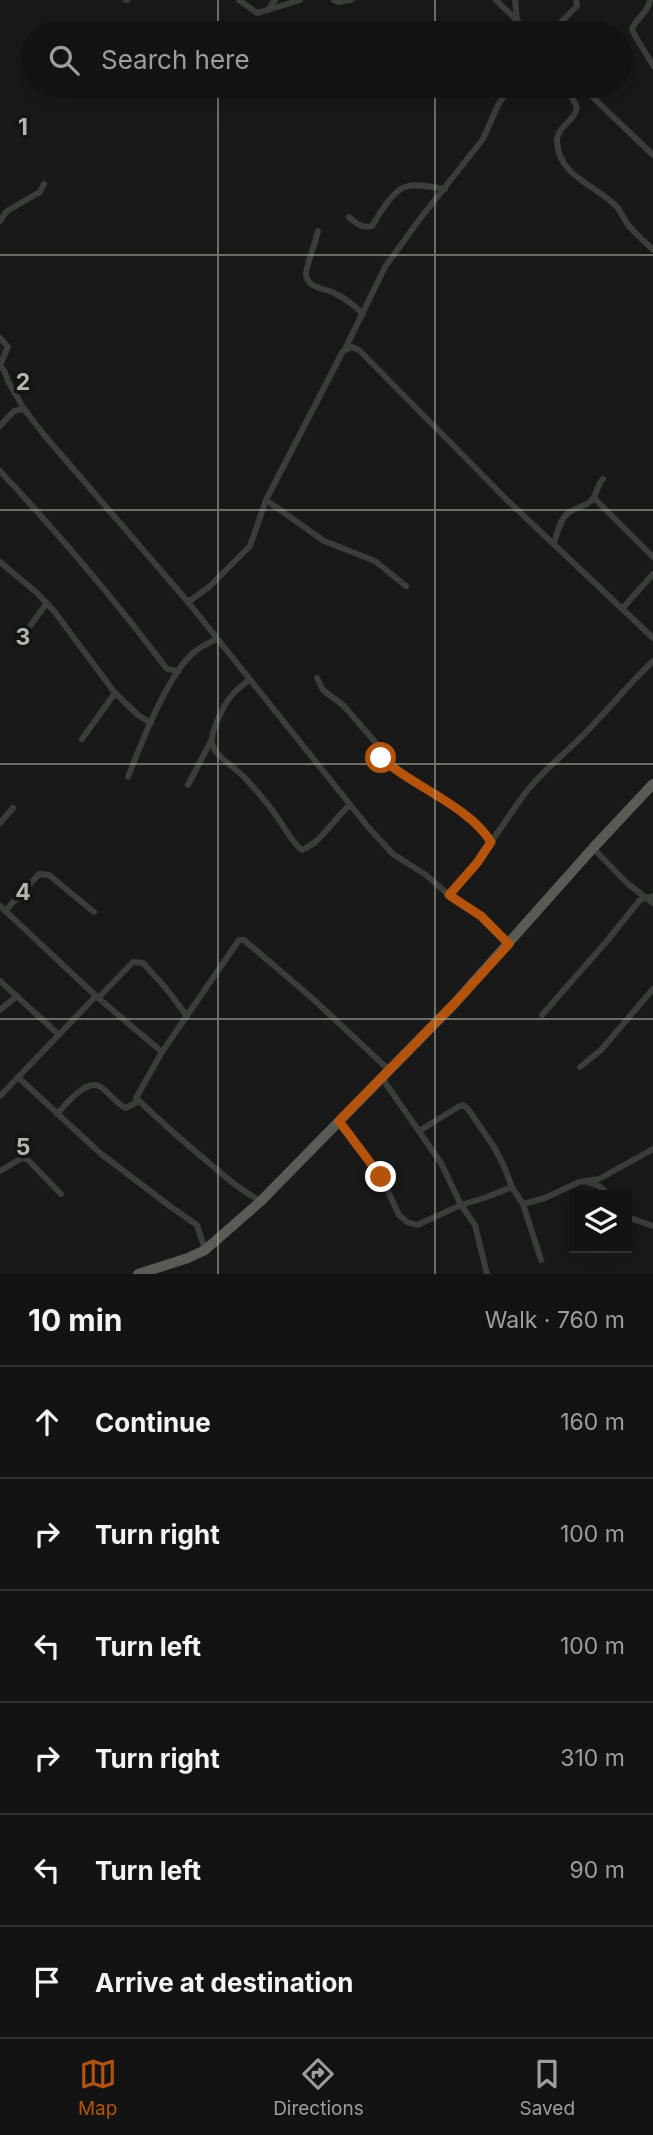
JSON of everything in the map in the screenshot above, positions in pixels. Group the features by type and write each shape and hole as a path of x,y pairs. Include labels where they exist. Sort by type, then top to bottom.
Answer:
{"main road":[{"path":"138,1274 179,1262 205,1250 261,1201 455,1003 653,784"}],"street":[{"path":"239,0 257,13 300,0"},
{"path":"268,10 275,0"},
{"path":"334,0 351,0"},
{"path":"496,0 517,20"},
{"path":"515,0 517,20"},
{"path":"561,21 577,3 585,0"},
{"path":"650,0 649,8 636,20 632,29 653,66"},
{"path":"188,602 209,587 250,546 267,500 385,267 483,139 503,98"},
{"path":"573,98 576,110 559,131 559,156 576,177 618,208 629,227 653,250"},
{"path":"594,98 653,155"},
{"path":"0,220 7,211 40,192 44,184"},
{"path":"349,217 366,228 372,226 382,208 402,188 425,186 445,189"},
{"path":"318,231 315,248 307,266 306,275 309,282 320,289 335,293 363,314"},
{"path":"0,338 8,347 0,366 24,409 188,602 350,805 393,854 481,916 509,944"},
{"path":"345,349 352,347 359,351 507,500 653,638"},
{"path":"0,426 14,411 24,409"},
{"path":"0,471 54,529 125,613 167,669 179,671"},
{"path":"554,543 562,522 569,513 594,498 599,482 603,479"},
{"path":"594,498 653,557"},
{"path":"267,500 324,541 375,561 406,586"},
{"path":"0,562 47,603 115,693 138,715 151,723"},
{"path":"622,609 653,574"},
{"path":"21,638 47,603"},
{"path":"128,777 151,723 179,671 191,655 216,639"},
{"path":"449,895 477,863 523,796 548,767 591,727 653,661"},
{"path":"317,678 323,690 344,706 376,743 381,758 456,809 491,842"},
{"path":"188,785 211,741 227,701 249,680"},
{"path":"82,738 115,693"},
{"path":"211,741 219,755 251,784 302,850 307,849 350,805"},
{"path":"0,824 13,808"},
{"path":"593,848 628,884 651,899"},
{"path":"94,912 43,873 3,908 97,997 162,1052"},
{"path":"542,1015 640,900 651,899"},
{"path":"261,1201 229,1180 135,1098 162,1052 239,940 244,940 312,998 386,1074 445,1169 461,1205 475,1225 485,1274"},
{"path":"0,1096 58,1034 133,962 143,963 187,1017"},
{"path":"0,981 58,1034"},
{"path":"580,1068 601,1050 653,989"},
{"path":"0,1010 17,996"},
{"path":"19,1078 116,1165 197,1224 205,1250"},
{"path":"57,1114 83,1088 92,1086 99,1086 126,1108 139,1101"},
{"path":"419,1131 463,1105 503,1164 523,1204 541,1260"},
{"path":"339,1121 381,1177 399,1215 407,1222 417,1225 512,1186"},
{"path":"523,1204 545,1198 579,1182 599,1180 653,1149"},
{"path":"0,1171 22,1158 61,1194"},
{"path":"579,1182 589,1182 603,1190"},
{"path":"632,1219 653,1226"}],"route":[{"path":"381,758 448,803 471,821 491,842 449,895 481,916 509,944 339,1121 381,1177"}]}
